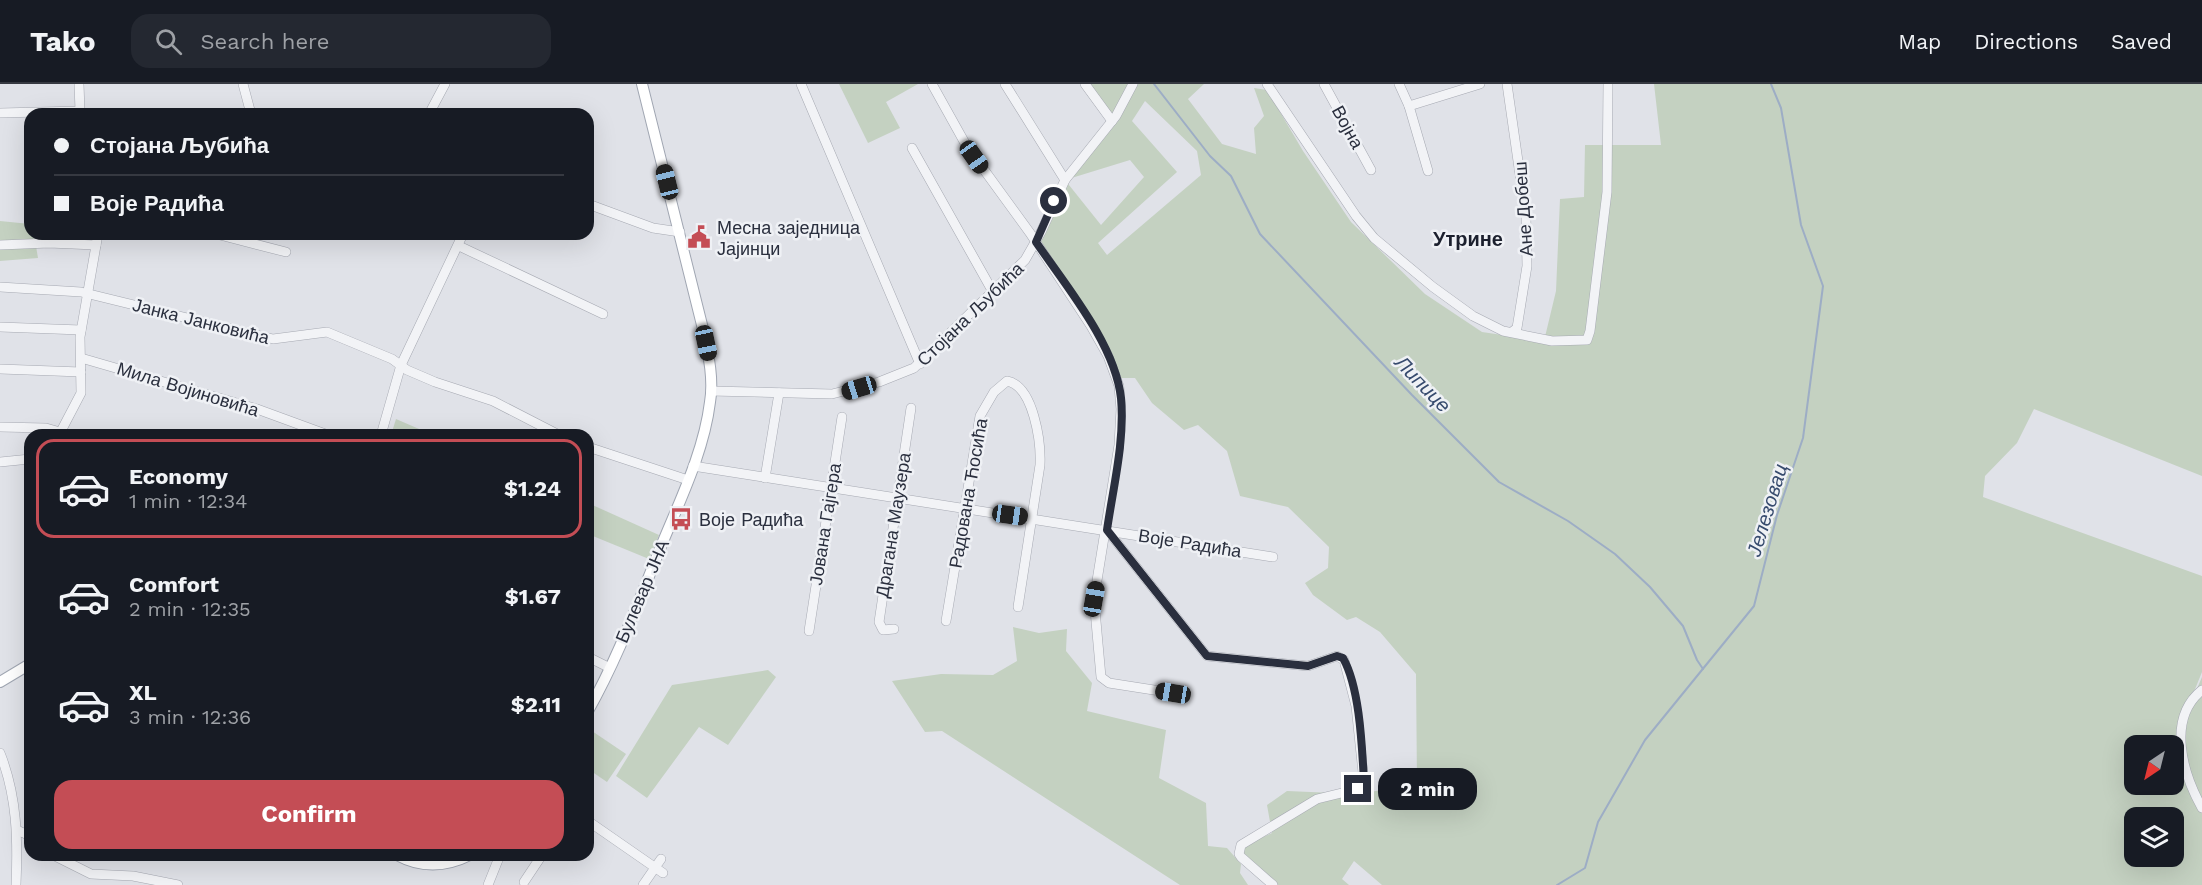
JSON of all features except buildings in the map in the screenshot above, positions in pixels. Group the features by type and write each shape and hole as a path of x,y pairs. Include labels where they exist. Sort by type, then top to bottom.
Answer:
{"main road":[{"name":"Булевар ЈНА","path":"594,699 610,668 688,480 704,434 711,392 709,356 642,84"},
{"path":"0,682 24,668"},
{"path":"411,861 430,865 443,865 454,861"}],"street":[{"path":"79,84 80,108"},
{"path":"243,84 249,108"},
{"path":"432,108 445,84"},
{"path":"801,84 920,364"},
{"path":"932,84 966,145 1036,242 1099,339 1119,386 1121,426 1107,530 1094,599 1101,677 1109,683 1173,693"},
{"path":"1005,84 1065,180"},
{"path":"1085,84 1112,121"},
{"name":"Стојана Љубића","path":"711,392 820,395 847,392 894,377 920,364 1025,260 1065,180 1112,121 1132,84"},
{"path":"1267,84 1325,174 1374,238 1459,307 1489,325 1552,341 1587,340 1606,192 1608,84"},
{"name":"Војна","path":"1324,84 1371,170"},
{"path":"1399,84 1409,106 1428,171"},
{"name":"Ане Добеш","path":"1507,84 1524,190 1527,241 1523,293 1517,328 1512,332"},
{"path":"1409,106 1473,85"},
{"path":"0,113 24,112"},
{"path":"912,148 993,292"},
{"path":"594,206 653,228 680,232"},
{"path":"62,429 80,397 81,330 97,240"},
{"path":"239,240 286,252"},
{"path":"383,429 401,365 462,240"},
{"path":"0,245 49,243 96,245"},
{"path":"459,246 603,314"},
{"name":"Јанка Јанковића","path":"0,287 52,288 89,293 273,339 327,332 435,382 493,401 547,429"},
{"path":"0,327 81,330"},
{"name":"Мила Војиновића","path":"81,358 257,409 312,429"},
{"path":"0,369 81,372"},
{"name":"Радована Ћосића","path":"946,621 983,409 1006,381 1013,383 1028,403 1039,434 1040,465 1032,518"},
{"path":"765,478 779,393"},
{"name":"Драгана Маузера","path":"894,629 883,630 879,622 911,408"},
{"name":"Јована Гајгера","path":"809,631 842,417"},
{"path":"0,427 47,429"},
{"path":"594,449 688,480"},
{"path":"0,462 24,460"},
{"name":"Воје Радића","path":"693,466 1273,557"},
{"path":"1018,607 1032,518"},
{"name":"Воје Радића","path":"1107,530 1207,656 1308,666 1337,656 1344,660 1356,706 1364,782 1358,789 1317,799 1241,845 1239,850 1241,857 1273,885"},
{"path":"594,660 610,668"},
{"path":"2202,690 2186,708 2182,730 2185,774 2202,808"},
{"path":"0,753 11,788 17,830 16,885"},
{"path":"594,825 659,870"},
{"path":"17,830 24,833"},
{"path":"643,885 659,870 662,859"},
{"path":"65,861 91,874 123,875 178,885"},
{"path":"488,885 498,861"},
{"path":"524,882 538,861"},
{"path":"91,874 92,885"},
{"path":"123,875 128,885"}],"green space":[{"path":"839,84 918,84 886,102 900,128 868,143"},
{"path":"1085,84 1132,84 1122,107 1138,84 1204,84 1188,99 1222,144 1256,154 1254,128 1264,116 1254,88 1267,90 1303,151 1351,222 1425,294 1482,332 1544,341 1556,291 1560,199 1584,197 1585,145 1661,145 1654,84 2202,84 2202,476 2034,409 2017,443 1985,476 1983,497 2202,576 2202,672 2189,707 2202,677 2202,885 1382,885 1354,861 1342,879 1349,885 1273,885 1242,854 1243,846 1272,833 1267,805 1287,791 1358,794 1417,784 1416,674 1380,632 1356,617 1347,620 1313,595 1305,583 1328,568 1329,547 1288,507 1240,496 1227,451 1198,425 1184,430 1152,403 1135,378 1119,378 1099,339 1036,242 1065,180 1112,121","holes":["1145,101 1197,151 1201,175 1107,255 1098,243 1177,172 1132,121","1130,160 1144,177 1101,225 1065,180"]},
{"path":"0,221 24,223 24,240 35,240 38,258 0,261"},
{"path":"396,419 419,429 393,429"},
{"path":"594,506 659,535 649,559 594,536"},
{"path":"1013,627 1039,633 1067,629 1066,651 1092,683 1087,711 1166,730 1159,778 1206,803 1208,846 1227,848 1241,864 1240,873 1248,885 1180,885 942,731 925,732 892,681 941,674 993,675 1017,661"},
{"path":"768,670 776,677 728,745 699,727 647,798 616,776 672,685"},
{"path":"594,732 626,754 607,782 594,773"}],"waterway":[{"name":"Липице","path":"1154,84 1210,156 1231,176 1260,234 1412,395 1499,482 1568,521 1615,554 1650,587 1683,626 1703,669"},
{"name":"Јелезовац","path":"1557,885 1585,868 1598,822 1645,740 1754,606 1777,515 1803,438 1823,286 1801,225 1781,108 1771,84"}],"place":[{"name":"Месна заједница Јајинци","path":"699,237"},
{"name":"Воје Радића","path":"681,519"}],"district":[{"name":"Утрине","path":"1468,239"}],"route":[{"path":"1054,201 1036,242 1099,339 1119,386 1121,426 1107,530 1200,651 1207,656 1308,666 1337,656 1343,658 1356,706 1364,782 1358,789"}]}
